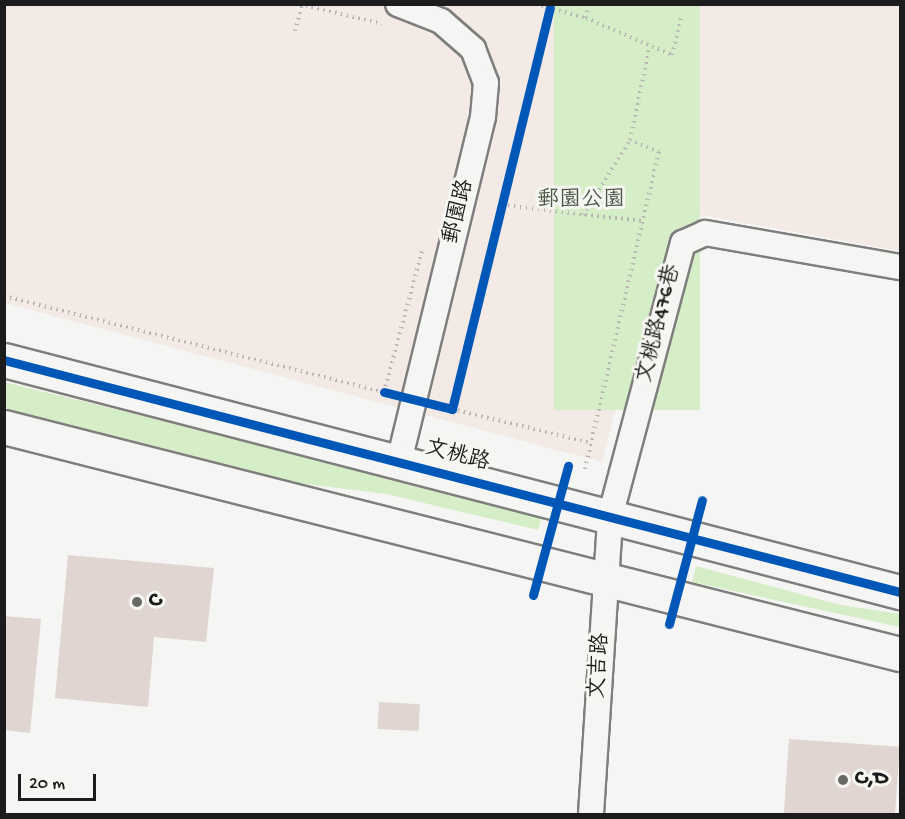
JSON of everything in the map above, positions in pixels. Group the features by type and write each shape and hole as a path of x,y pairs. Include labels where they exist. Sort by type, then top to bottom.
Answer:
{"street":[{"name":"郵園路","path":"392,15 441,21 473,49 486,84 483,117 399,462"},
{"name":"文桃路476巷","path":"610,517 683,243 705,233 900,267"},
{"name":"文桃路","path":"4,360 900,592"},
{"path":"4,428 900,654"},
{"name":"文吉路","path":"591,814 610,517"}],"path":[{"path":"295,31 301,4 392,15"},
{"path":"537,4 586,18 649,49 672,55 682,14"},
{"path":"586,18 589,4"},
{"path":"547,20 550,8"},
{"path":"583,215 630,140 649,49"},
{"path":"585,469 659,152 630,140"},
{"path":"499,217 505,194"},
{"path":"502,206 643,221"},
{"path":"384,392 424,242"},
{"path":"4,296 591,443"},
{"path":"453,409 455,398"}],"shaded area":[{"path":"4,5 900,5 900,251 667,209 602,462 5,303"}],"green space":[{"name":"郵園公園","path":"554,5 700,5 700,410 554,410"},
{"path":"4,382 543,513 538,530 386,494 281,481 5,409"},
{"path":"696,566 841,605 900,614 900,627 692,582"}],"building":[{"name":"C","path":"68,555 214,568 206,642 154,637 148,707 55,698"},
{"path":"4,616 41,619 30,733 4,730"},
{"path":"379,702 420,704 419,731 378,729"},
{"name":"C,D","path":"789,739 900,747 895,814 784,814"}],"cycle path":[{"path":"384,392 452,409 550,8"},
{"path":"4,360 900,592"},
{"path":"533,595 568,466"},
{"path":"669,624 702,500"}],"place":[{"name":"C","path":"137,602"},
{"name":"C,D","path":"843,780"}]}
